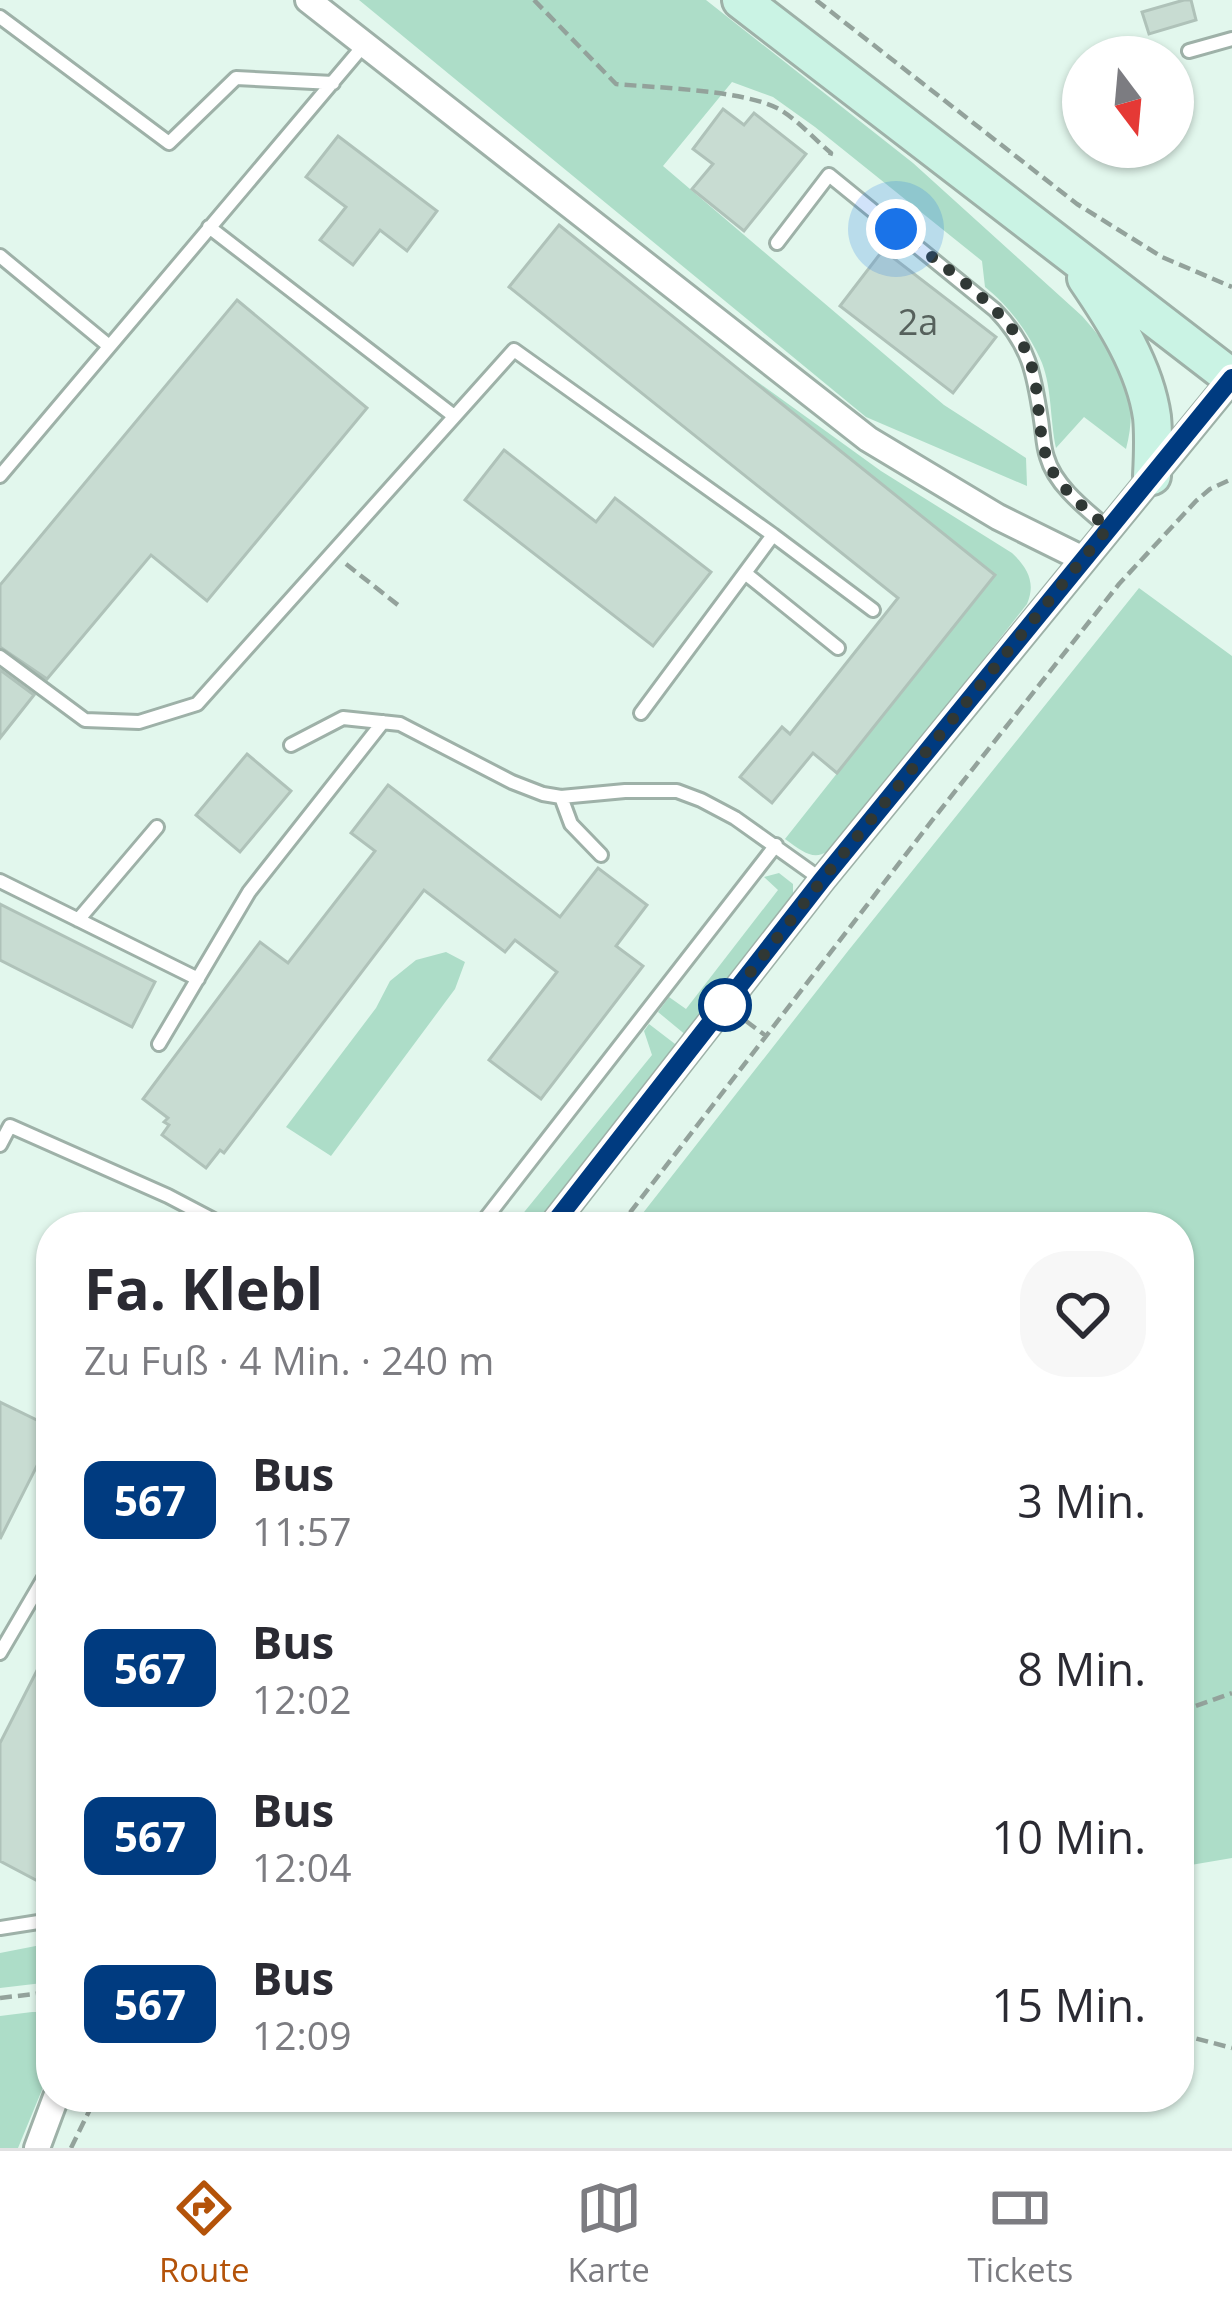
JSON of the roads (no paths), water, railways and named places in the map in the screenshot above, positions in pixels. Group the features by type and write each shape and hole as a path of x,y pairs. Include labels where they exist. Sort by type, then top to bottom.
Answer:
{"main road":[{"path":"741,0 1232,378"},
{"path":"1071,255 1118,328 1144,387 1154,435 1152,476"}],"street":[{"path":"308,0 868,439 998,517 1083,559"},
{"path":"563,1212 822,880 1232,378"},
{"path":"37,2148 50,2112"}],"lane":[{"path":"0,17 169,143 236,78 334,82"},
{"path":"1194,50 1232,39"},
{"path":"0,476 365,44"},
{"path":"777,243 829,175 995,310 1013,328 1028,354 1047,460 1067,489 1108,528"},
{"path":"209,226 454,416"},
{"path":"0,256 109,346"},
{"path":"0,657 85,720 140,722 197,704 514,350 873,610"},
{"path":"641,713 773,535"},
{"path":"746,573 838,648"},
{"path":"291,745 343,718 400,724 543,794 676,791 718,808 822,880"},
{"path":"159,1044 248,892 383,722"},
{"path":"561,797 571,824 601,855"},
{"path":"78,920 157,827"},
{"path":"491,1212 776,845"},
{"path":"0,881 198,980"},
{"path":"0,1145 10,1126 198,1212"},
{"path":"0,1653 36,1592"},
{"path":"0,1928 36,1922"}]}
